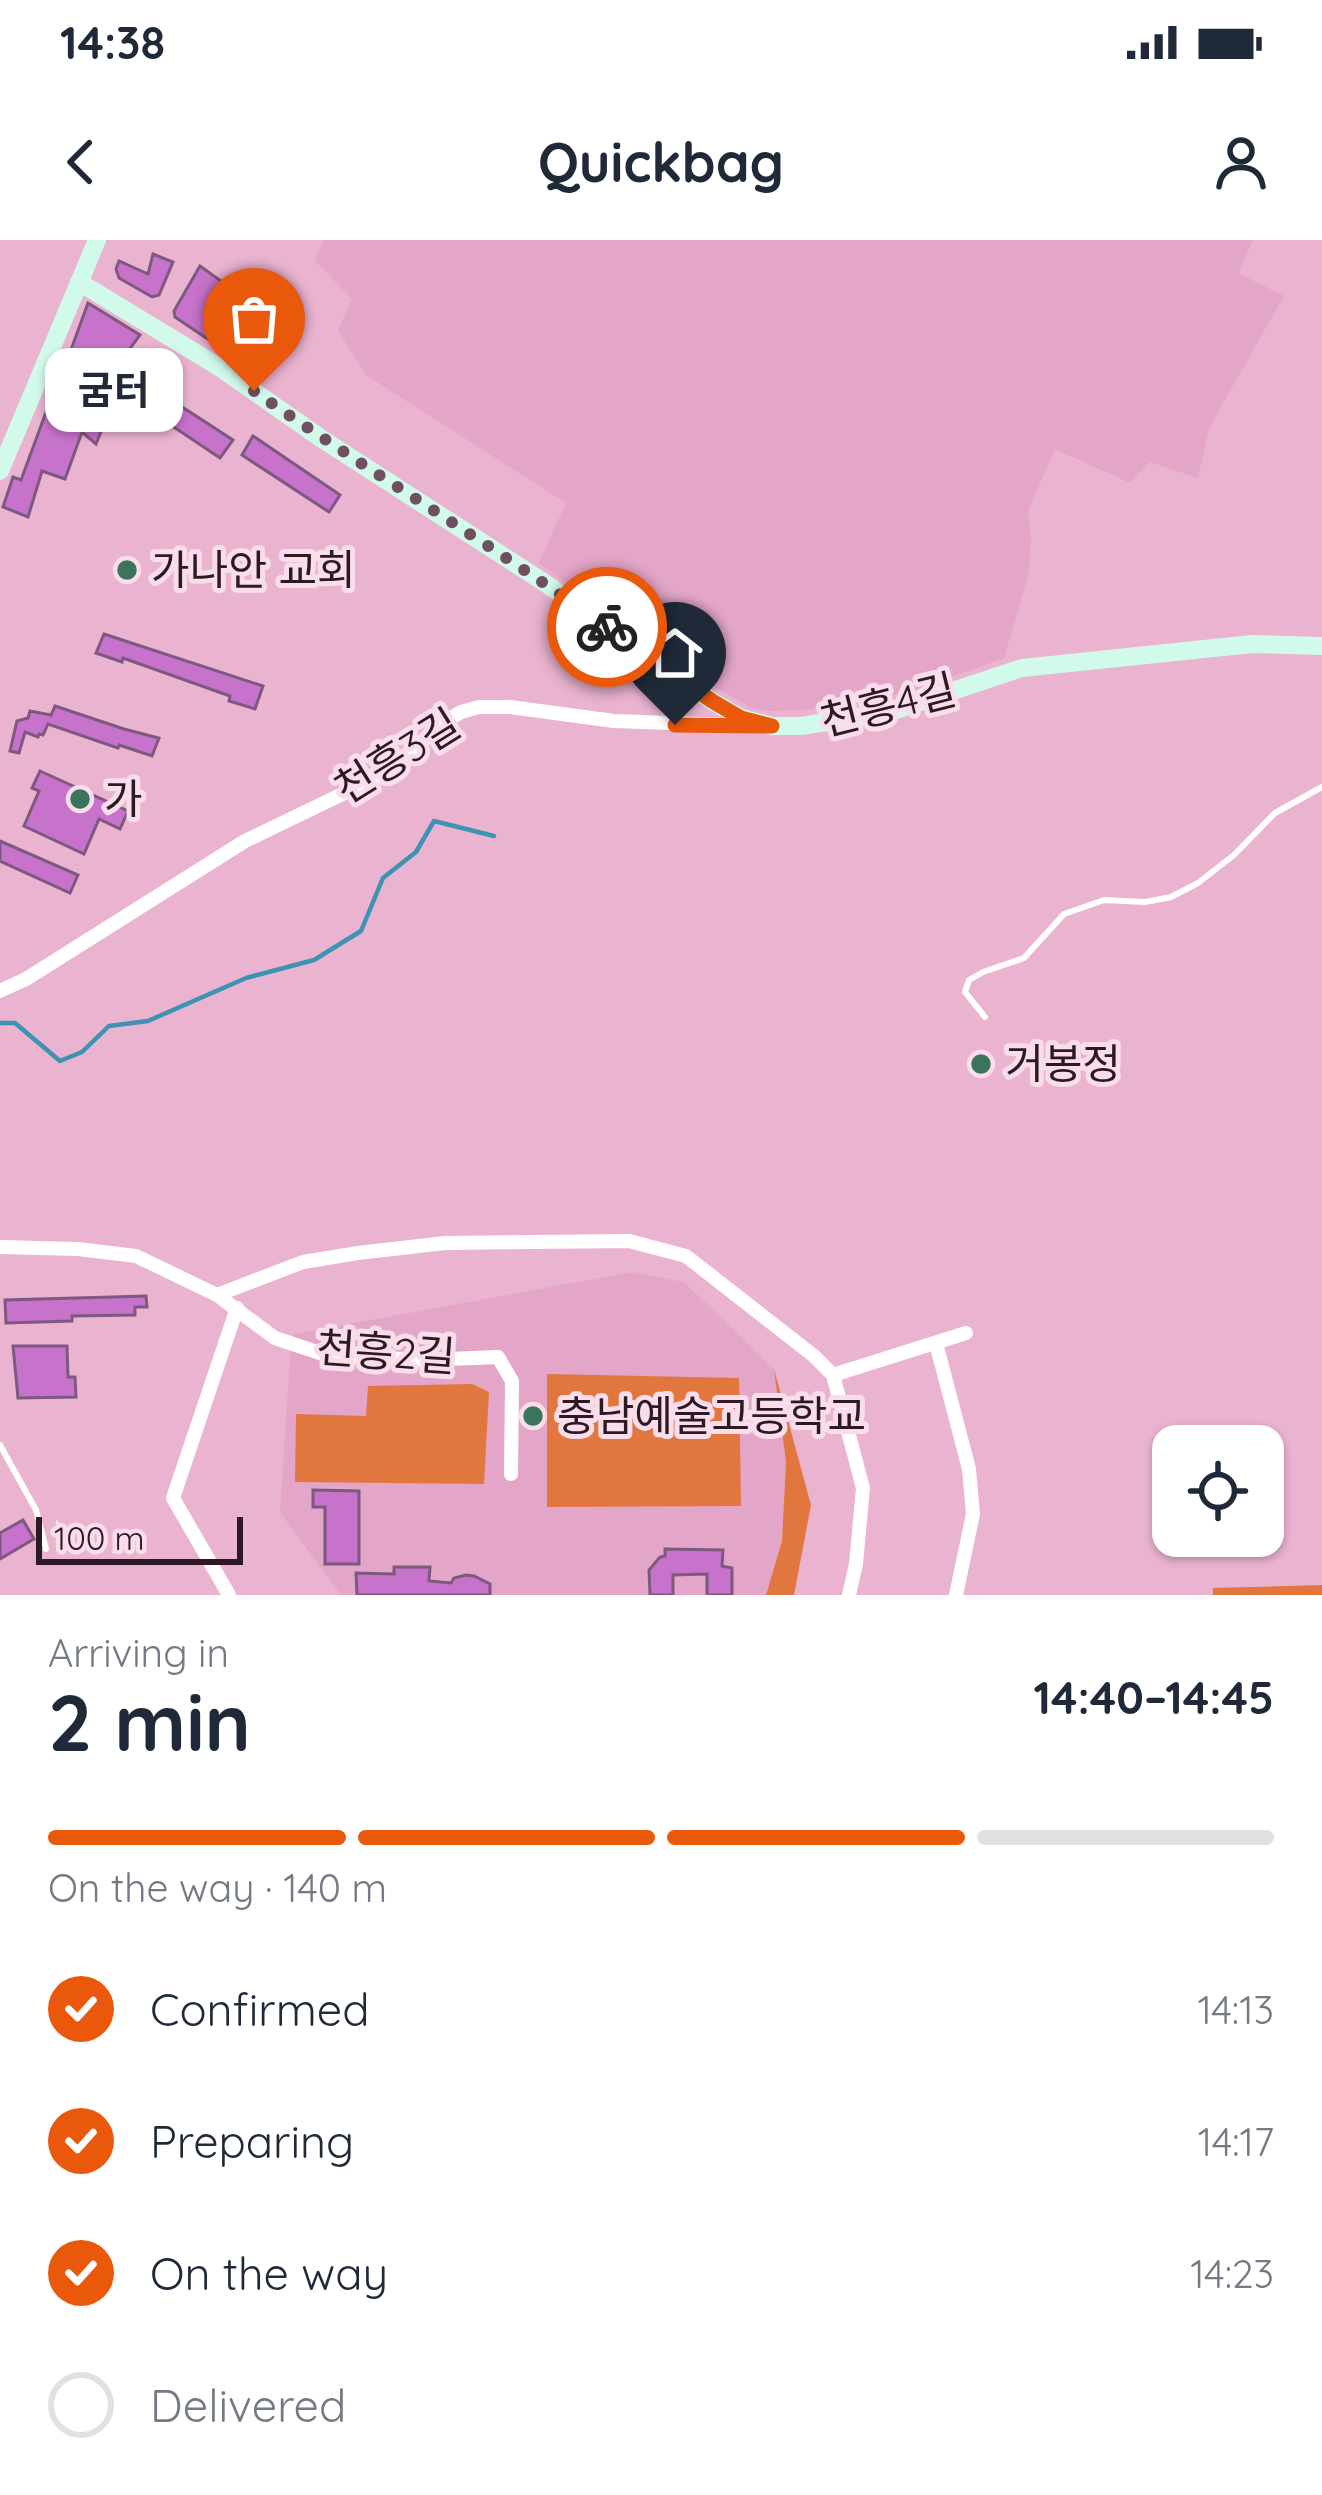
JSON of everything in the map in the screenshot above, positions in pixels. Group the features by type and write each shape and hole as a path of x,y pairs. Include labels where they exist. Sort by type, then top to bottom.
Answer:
{"street":[{"path":"0,471 97,240"},
{"name":"천흥4길","path":"79,282 219,368 741,718 772,726 801,726 890,712 1022,668 1252,644 1322,646"},
{"name":"천흥3길","path":"0,991 245,841 390,770 460,712 510,707 614,722 772,726"},
{"path":"217,1294 303,1262 445,1243 629,1241 686,1256 833,1375 863,1488 849,1595"},
{"name":"천흥2길","path":"0,1246 136,1256 217,1294 275,1338 326,1355 424,1360 498,1357 512,1381 512,1474"},
{"path":"229,1595 173,1498 237,1308"},
{"path":"833,1375 967,1333"},
{"path":"936,1343 968,1469 973,1514 956,1595"}],"lane":[{"path":"985,1016 965,992 969,980 1024,958 1064,914 1104,900 1145,902 1171,897 1234,855 1275,813 1322,788"},
{"path":"0,1445 36,1510 46,1549"}],"shaded area":[{"path":"323,240 1253,240 1238,273 1284,296 1209,428 1198,478 1150,462 1130,483 1055,449 1028,511 1029,572 1004,658 914,690 857,703 769,711 754,709 693,675 539,563 566,503 366,375 338,331 352,299 315,261"},
{"name":"충남예술고등학교","path":"633,1272 684,1282 774,1369 786,1462 782,1541 766,1595 341,1595 280,1512 294,1334"},
{"path":"774,1369 811,1505 794,1595 766,1595 782,1541 786,1462"},
{"path":"547,1374 739,1378 741,1506 547,1507"},
{"path":"472,1384 489,1392 484,1484 295,1482 296,1414 366,1416 368,1386"},
{"path":"1322,1585 1322,1595 1213,1595 1213,1588"}],"building":[{"path":"153,254 173,262 159,295 152,297 119,278 116,269 119,261 148,274"},
{"path":"200,266 232,289 222,302 244,315 221,348 175,317"},
{"path":"88,303 140,335 115,369 102,362 79,389 110,409 96,444 82,432 65,479 42,471 28,517 3,507 13,477 21,480"},
{"path":"162,394 233,440 220,458 150,411"},
{"path":"253,436 340,495 329,512 242,455"},
{"path":"104,634 263,686 255,709 123,658 122,662 96,653"},
{"path":"55,706 159,738 152,756 48,724 38,737 25,732 19,753 10,751 17,721 28,718 30,711 51,715"},
{"path":"40,771 128,811 120,829 99,819 84,854 24,826 39,791 32,788"},
{"path":"0,841 78,875 70,893 0,861"},
{"path":"146,1296 147,1307 135,1307 135,1315 6,1323 5,1300"},
{"path":"13,1346 67,1346 68,1377 75,1377 76,1397 18,1398"},
{"path":"313,1490 359,1491 359,1564 325,1564 325,1507 313,1507"},
{"path":"23,1520 34,1539 0,1559 0,1533"},
{"path":"665,1549 723,1550 722,1566 732,1568 732,1595 707,1595 707,1574 673,1575 673,1595 650,1595 649,1570 665,1556"},
{"path":"394,1567 430,1567 429,1581 451,1583 454,1578 474,1576 490,1584 490,1595 357,1595 356,1573 394,1574"}],"waterway":[{"path":"0,1023 15,1023 60,1061 82,1052 109,1026 148,1021 246,978 314,960 361,931 383,878 416,852 434,821 494,836"}],"way so far":[{"path":"254,391 607,627"}],"place":[{"name":"굼터","path":"254,391"},
{"name":"가나안 교회","path":"127,570"},
{"name":"가","path":"80,799"},
{"name":"거봉정","path":"981,1064"},
{"name":"충남예술고등학교","path":"533,1416"}],"route":[{"path":"607,627 712,701 741,718 772,726 675,725"}]}
